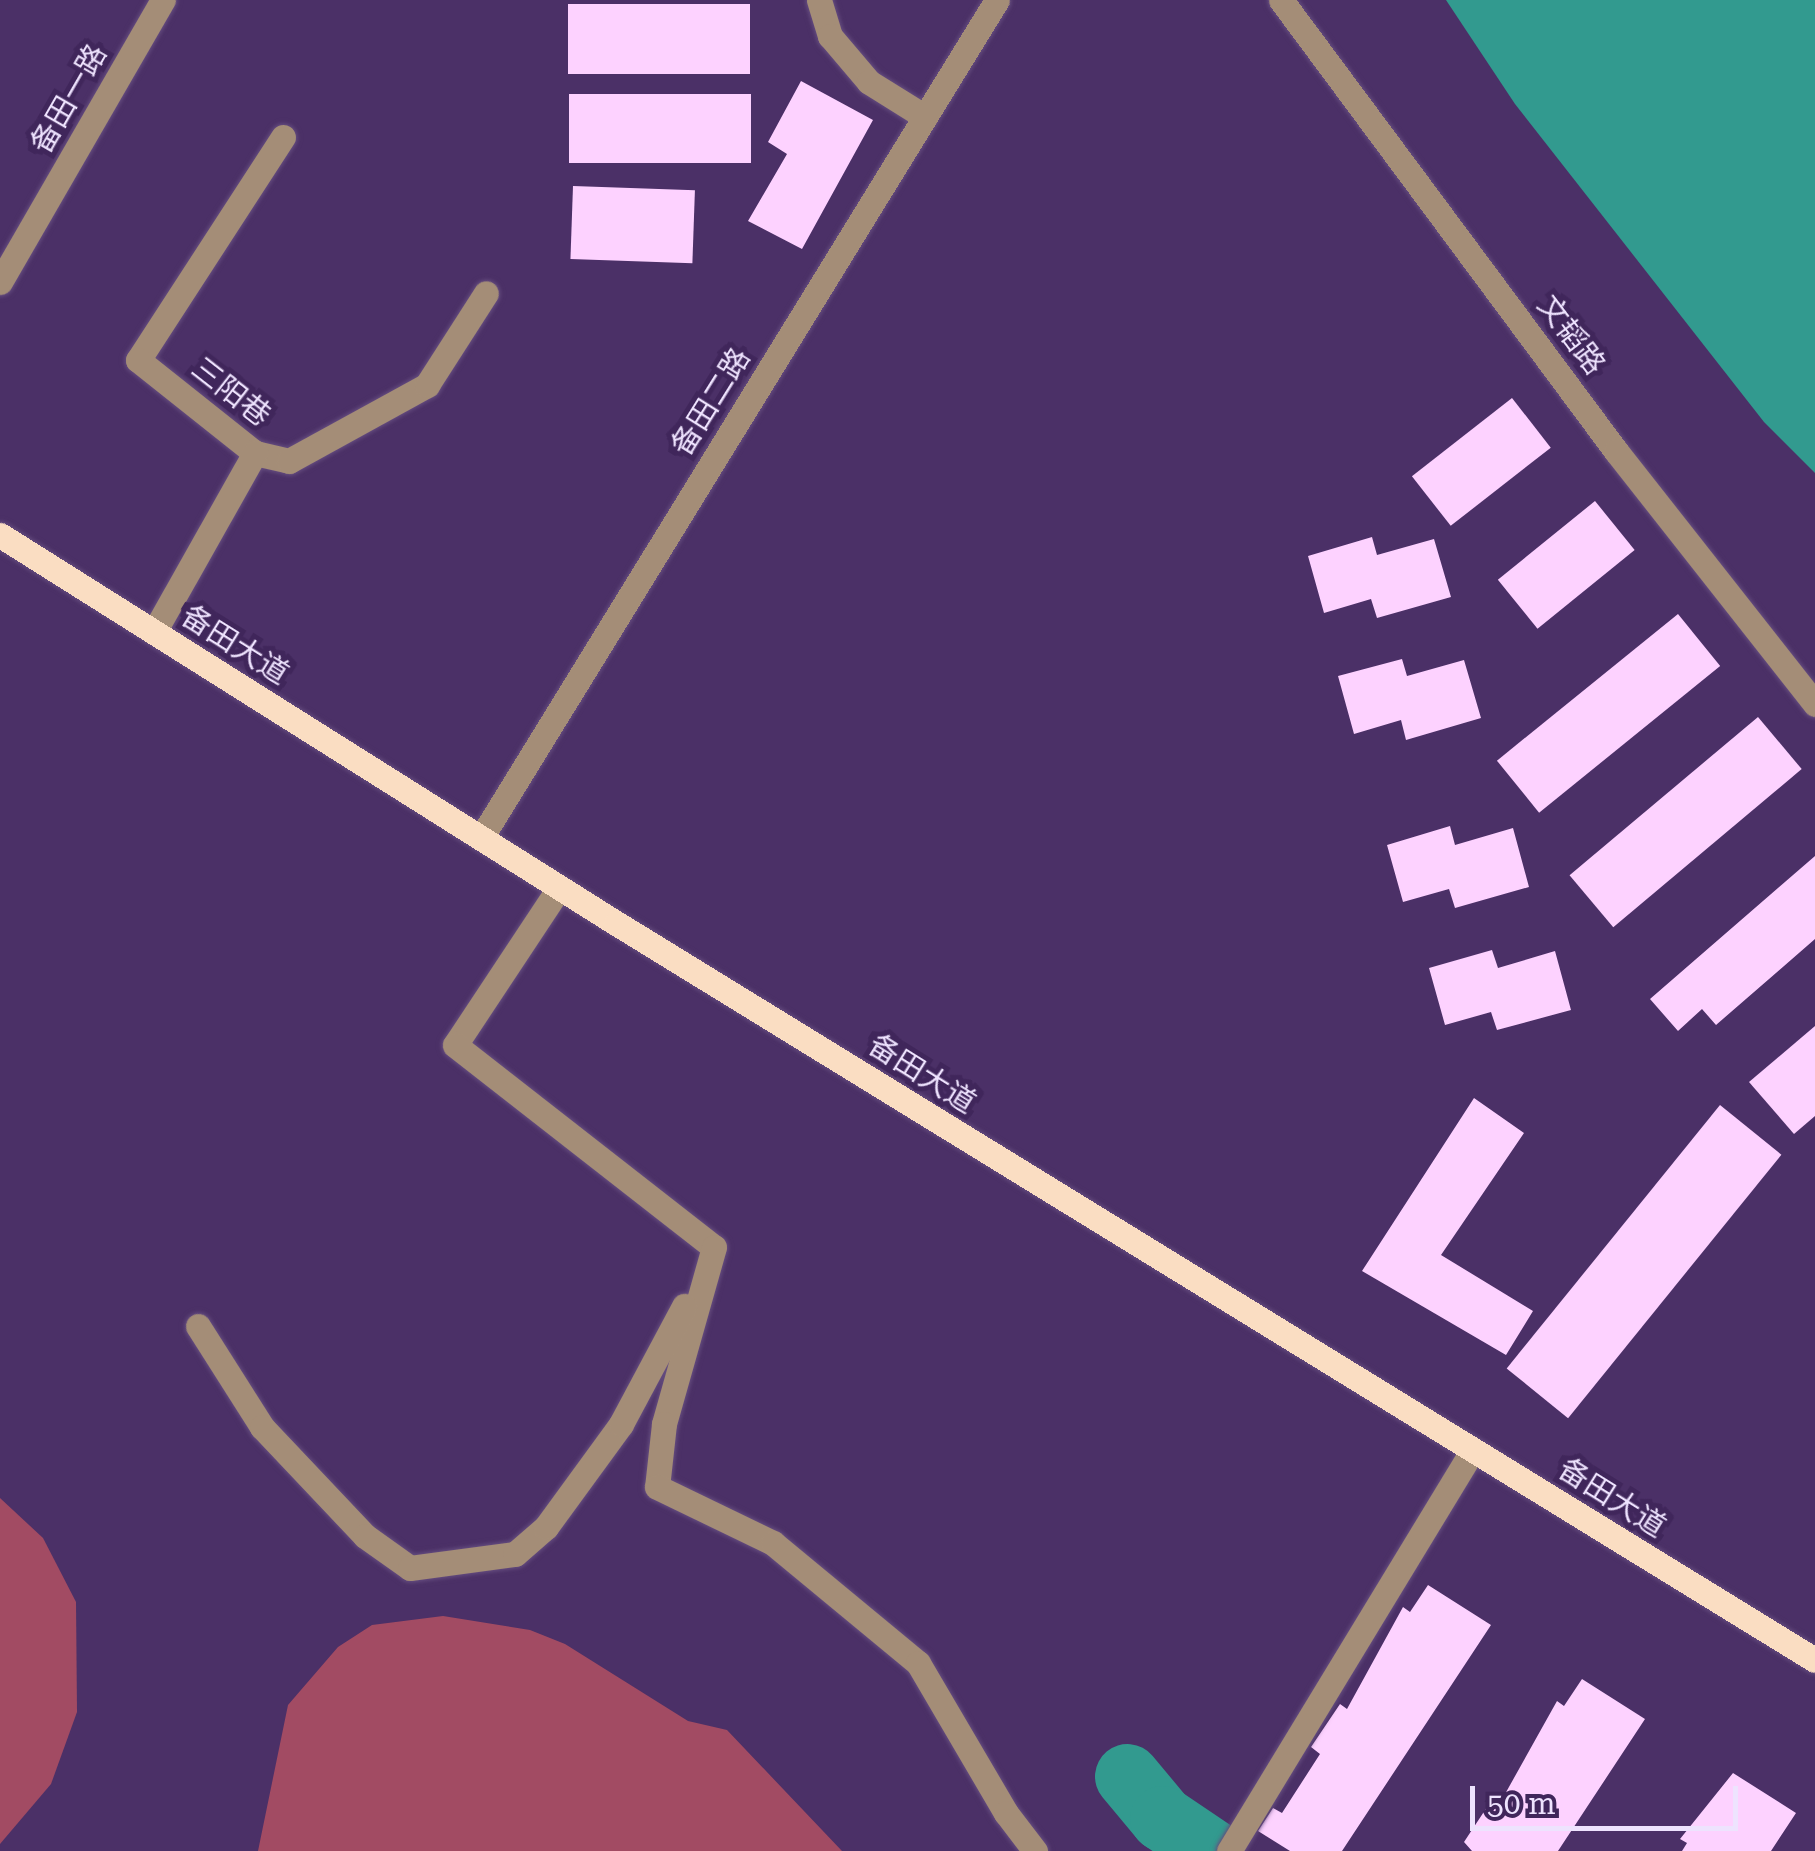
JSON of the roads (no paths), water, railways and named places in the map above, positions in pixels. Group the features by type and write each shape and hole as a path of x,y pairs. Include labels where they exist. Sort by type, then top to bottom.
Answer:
{"main road":[{"name":"备田大道","path":"0,535 560,888 1815,1660"}],"street":[{"name":"备田一路","path":"0,282 164,0"},
{"path":"819,0 830,36 870,82 925,117"},
{"name":"备田二路","path":"481,838 996,0"},
{"name":"文韬路","path":"1281,0 1616,452 1815,704"},
{"name":"三阳巷","path":"283,137 138,360 255,454 290,461 427,384 486,293"},
{"path":"154,632 255,454"},
{"path":"198,1326 262,1427 365,1536 410,1568 516,1554 546,1527 621,1424 714,1247 454,1045 560,888"},
{"path":"702,1270 664,1424 657,1487 772,1544 918,1664 1006,1814 1035,1851"},
{"path":"1229,1851 1473,1450"}],"waterway":[{"path":"1127,1776 1162,1818 1211,1851"}]}
